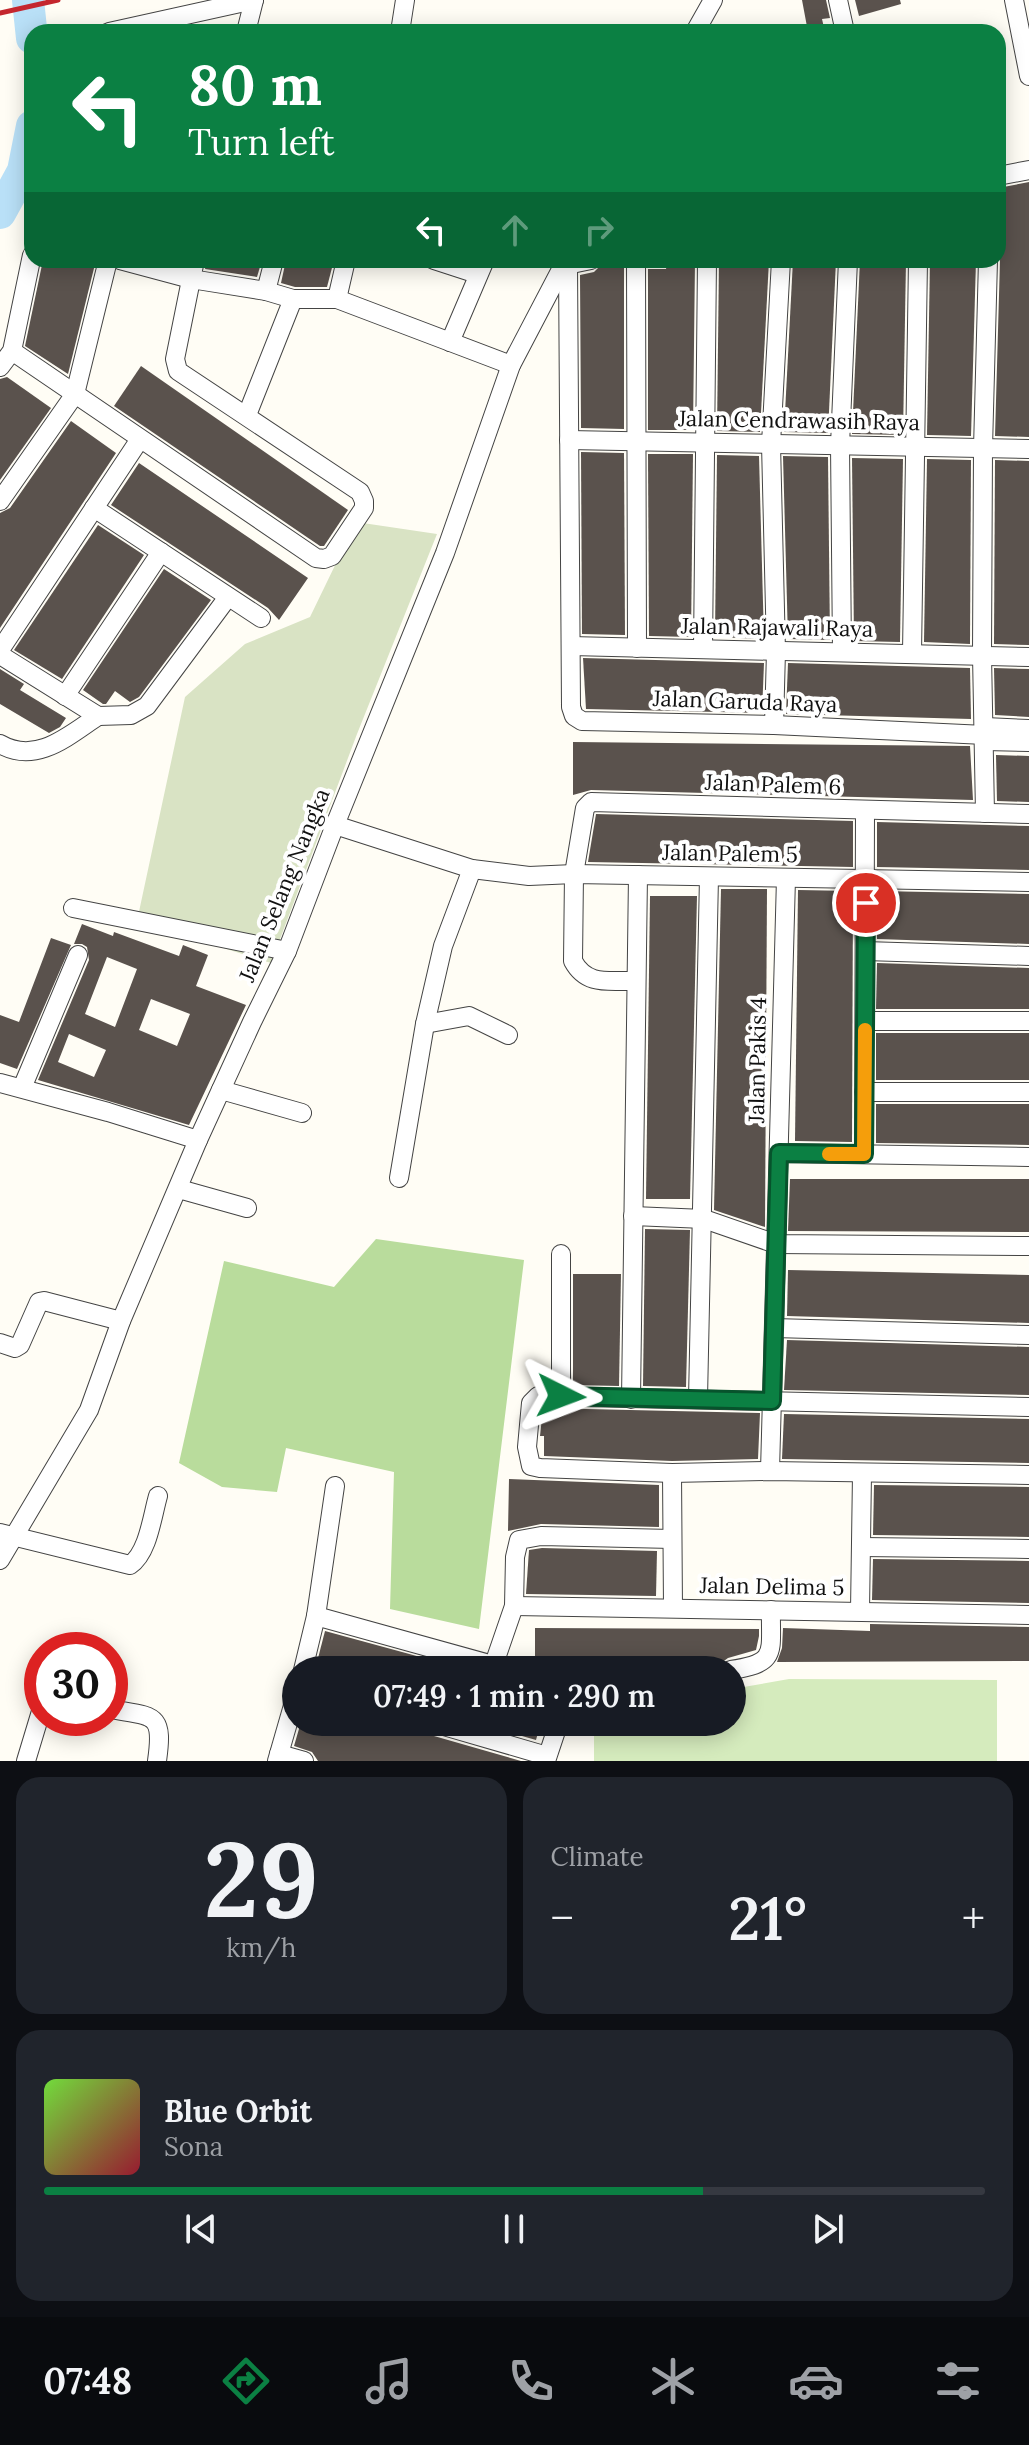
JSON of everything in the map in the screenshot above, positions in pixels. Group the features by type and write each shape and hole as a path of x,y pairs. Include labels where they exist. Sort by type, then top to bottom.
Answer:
{"street":[{"path":"167,24 254,0 248,24"},
{"path":"401,24 405,0"},
{"path":"700,24 713,0"},
{"path":"838,0 843,24"},
{"path":"1014,0 1029,76"},
{"path":"1006,174 1029,170"},
{"path":"0,367 12,351 29,268"},
{"path":"0,501 75,394 106,268"},
{"path":"150,268 293,299 337,299 511,365"},
{"path":"12,351 316,558 332,556 364,508 360,492 178,371 175,359 193,268"},
{"path":"266,291 272,268"},
{"path":"337,299 344,268"},
{"path":"450,342 481,268"},
{"name":"Jalan Selang Nangka","path":"0,1560 8,1535 89,1410 121,1321 198,1140 287,951 445,553 511,365 563,268"},
{"path":"565,268 571,646"},
{"path":"636,268 637,648"},
{"path":"703,649 707,268"},
{"path":"774,725 776,651 771,444 781,268"},
{"path":"842,652 840,445 848,268"},
{"path":"912,653 918,268"},
{"path":"985,813 983,448 988,268"},
{"path":"247,415 293,299"},
{"path":"98,716 0,652 140,439"},
{"name":"Jalan Cendrawasih Raya","path":"569,440 1029,449"},
{"path":"94,508 261,618"},
{"path":"65,696 161,552"},
{"path":"0,744 13,752 35,752 52,746 98,716 131,715 147,706 228,597"},
{"name":"Jalan Rajawali Raya","path":"571,646 1029,657"},
{"name":"Jalan Garuda Raya","path":"571,646 571,707 574,716 582,721 985,734"},
{"path":"985,734 1029,729"},
{"path":"985,734 1029,742"},
{"name":"Jalan Palem 6","path":"574,874 585,808 591,802 1029,814"},
{"path":"864,1154 865,811"},
{"name":"Jalan Palem 5","path":"335,825 472,869 529,876 574,874 1029,882"},
{"path":"399,1178 425,1024 443,946 472,869"},
{"path":"574,874 573,961 580,973 591,980 636,981"},
{"path":"631,1399 638,875"},
{"path":"698,1399 709,877"},
{"name":"Jalan Pakis 4","path":"770,1471 786,878"},
{"path":"73,908 287,951"},
{"path":"865,951 1029,956"},
{"path":"22,1088 78,955"},
{"path":"425,1024 469,1016 508,1035"},
{"path":"865,1021 1029,1021"},
{"path":"0,1083 198,1140"},
{"path":"221,1090 302,1113"},
{"path":"864,1092 1029,1092"},
{"path":"779,1153 1029,1157"},
{"path":"179,1189 247,1208"},
{"path":"633,1216 704,1219 776,1244 1029,1246"},
{"path":"561,1254 561,1396"},
{"path":"0,1343 15,1348 20,1345 39,1302 121,1321"},
{"path":"774,1328 1029,1335"},
{"path":"1029,1407 538,1396 531,1403 527,1447 531,1466 672,1473 770,1471 1029,1475"},
{"path":"672,1473 673,1608"},
{"path":"860,1611 862,1474"},
{"path":"306,1656 316,1616 335,1486"},
{"path":"8,1535 130,1565 135,1563 146,1540 158,1496"},
{"path":"504,1656 514,1606 515,1557 519,1540 541,1536 672,1539"},
{"path":"861,1547 1029,1549"},
{"name":"Jalan Delima 5","path":"514,1606 1029,1615"},
{"path":"746,1668 766,1660 770,1652 771,1610"},
{"path":"316,1616 462,1656"},
{"path":"128,1712 147,1716 157,1722 160,1731 157,1761"},
{"path":"26,1761 31,1736"},
{"path":"284,1736 278,1757 304,1761"},
{"path":"475,1736 546,1758 554,1736"}],"green space":[{"path":"356,522 437,534 357,734 271,963 137,921 185,697 245,644 310,617"},
{"path":"376,1239 524,1260 479,1629 390,1609 394,1472 286,1448 277,1492 222,1487 179,1463 224,1261 334,1287"},
{"path":"789,1679 997,1680 997,1761 594,1761 594,1736 746,1736 746,1687"}],"building":[{"path":"802,0 826,0 830,18 822,19 823,24 806,24"},
{"path":"855,0 900,0 901,4 859,16"},
{"path":"1029,182 1029,437 995,436 1000,268 1006,268 1006,186"},
{"path":"41,268 94,268 68,374 25,346"},
{"path":"205,268 260,268 257,277"},
{"path":"284,268 332,268 327,287 295,287 281,283"},
{"path":"598,268 624,268 624,429 581,428 580,275"},
{"path":"695,268 693,430 648,430 648,269"},
{"path":"719,268 769,268 760,432 717,431"},
{"path":"793,268 836,268 828,433 784,432"},
{"path":"860,268 906,268 903,435 852,434"},
{"path":"930,268 976,268 971,436 927,435"},
{"path":"141,366 348,510 324,546 114,406"},
{"path":"7,377 51,408 0,480 0,379"},
{"path":"71,421 116,453 0,628 0,513 10,508"},
{"path":"581,452 624,453 625,635 582,634"},
{"path":"648,454 693,454 691,637 649,636"},
{"path":"717,455 759,456 764,639 715,637"},
{"path":"783,456 828,457 830,640 788,639"},
{"path":"852,458 903,459 900,642 854,641"},
{"path":"927,459 971,460 970,644 924,642"},
{"path":"995,460 1029,461 1029,645 994,644"},
{"path":"139,463 308,578 279,620 268,608 111,505"},
{"path":"98,525 144,555 62,679 14,650"},
{"path":"164,569 211,600 139,697 130,702 115,691 103,704 83,690"},
{"path":"583,658 764,663 762,713 586,709"},
{"path":"788,663 970,668 971,719 786,714"},
{"path":"994,668 1029,669 1029,717 995,715"},
{"path":"0,669 24,684 20,690 66,718 60,727 49,733 0,704"},
{"path":"573,742 970,746 973,800 591,790 573,795"},
{"path":"996,755 1029,756 1029,802 997,801"},
{"path":"596,814 853,821 853,867 588,862"},
{"path":"877,822 1029,826 1029,870 877,867"},
{"path":"721,889 767,889 765,1227 714,1210"},
{"path":"798,890 853,891 852,1142 795,1141"},
{"path":"877,891 1029,894 1029,944 877,939"},
{"path":"650,896 697,896 690,1199 646,1199"},
{"path":"82,924 113,936 114,932 179,956 183,945 208,955 196,986 246,1005 189,1125 38,1080 89,960 87,947 74,944","holes":["107,957 137,969 115,1027 85,1014","151,999 190,1014 177,1046 139,1030","69,1034 106,1050 94,1077 58,1062"]},
{"path":"51,938 71,945 17,1069 0,1063 0,1015 19,1022"},
{"path":"877,963 1029,968 1029,1009 876,1009"},
{"path":"876,1033 1029,1033 1029,1080 876,1080"},
{"path":"876,1104 1029,1104 1029,1145 876,1143"},
{"path":"790,1179 1029,1179 1029,1232 788,1231"},
{"path":"645,1229 690,1230 686,1387 643,1386"},
{"path":"788,1270 1029,1275 1029,1323 787,1316"},
{"path":"573,1274 621,1274 619,1386 573,1385"},
{"path":"787,1340 1029,1347 1029,1395 784,1390"},
{"path":"543,1408 760,1413 758,1459 672,1461 544,1456 544,1436 540,1436"},
{"path":"784,1414 1029,1419 1029,1463 782,1459"},
{"path":"509,1479 659,1485 659,1527 541,1524 508,1531"},
{"path":"874,1485 1029,1487 1029,1537 873,1535"},
{"path":"529,1550 657,1551 656,1596 526,1594"},
{"path":"873,1559 1029,1561 1029,1603 872,1600"},
{"path":"870,1624 1029,1627 1029,1661 777,1662 782,1648 783,1628 870,1631"},
{"path":"535,1628 759,1629 756,1650 735,1656 535,1656"},
{"path":"325,1631 417,1656 319,1656"},
{"path":"297,1736 434,1736 521,1761 318,1761 312,1752 294,1746"}],"waterway":[{"path":"28,0 31,24"},
{"path":"0,213 24,166"}],"railway":[{"path":"0,13 58,0"}],"slow traffic":[{"path":"829,1154 864,1154 865,1030"}],"route":[{"path":"561,1396 772,1401 779,1153 864,1154 866,903"}]}
